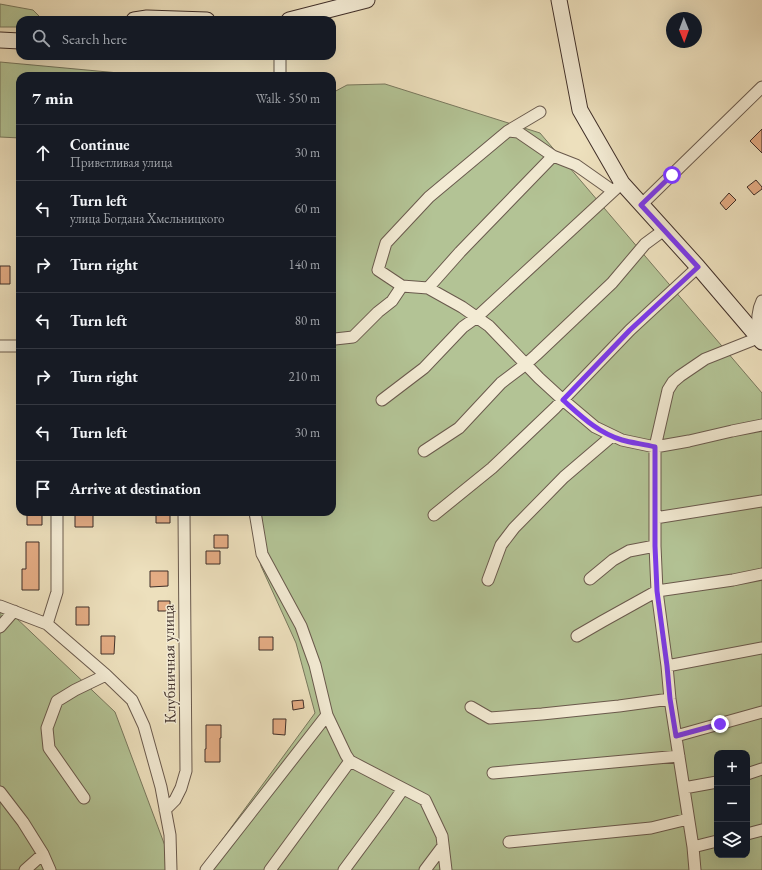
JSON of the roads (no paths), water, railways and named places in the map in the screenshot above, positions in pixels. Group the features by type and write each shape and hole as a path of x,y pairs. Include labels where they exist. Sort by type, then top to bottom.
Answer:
{"street":[{"path":"305,16 367,0"},
{"path":"559,0 580,110 617,187"},
{"path":"0,40 16,40"},
{"path":"280,60 280,72"},
{"path":"641,205 762,87"},
{"path":"540,112 508,131 429,197 386,243 378,270 402,286 428,288 477,317 489,326 563,400 594,427 612,436 622,440 655,447 762,425"},
{"path":"508,131 518,132 553,156 576,165 617,187 641,205 698,267 760,340"},
{"path":"428,288 460,252 553,156"},
{"path":"382,400 424,368 463,327 477,317 617,187"},
{"path":"424,451 459,428 501,383 526,364 612,283 645,244 664,230"},
{"path":"434,515 492,468 563,400 630,330 698,267"},
{"path":"336,339 353,337 378,312 392,301 402,286"},
{"path":"760,340 757,318 762,301"},
{"path":"695,870 693,847 670,699 657,591 655,546 655,447 668,390 673,382 705,359 760,340"},
{"path":"0,346 16,346"},
{"path":"488,580 501,545 514,528 564,477 612,436"},
{"path":"655,518 762,500"},
{"path":"47,624 57,592 57,516"},
{"name":"Клубничная улица","path":"165,810 175,800 181,788 186,771 184,516"},
{"path":"255,516 262,554 301,626 314,665 327,715 346,755 350,761 425,800 442,836 446,870"},
{"path":"590,579 613,560 629,551 655,546"},
{"path":"577,636 657,591 733,580 762,574"},
{"path":"0,606 47,624 106,675 132,700 144,726 161,787 170,835 171,870"},
{"path":"0,628 14,611"},
{"path":"667,666 762,648"},
{"path":"84,798 49,748 47,728 57,701 75,690 106,675"},
{"path":"471,707 490,718 550,714 670,699"},
{"path":"676,736 762,712"},
{"path":"206,870 327,715"},
{"path":"493,773 679,756"},
{"path":"270,870 350,761"},
{"path":"750,773 762,769"},
{"path":"684,788 714,783"},
{"path":"344,870 403,789"},
{"path":"0,792 4,805 23,822 43,854 50,870"},
{"path":"508,842 651,828 688,819"},
{"path":"750,833 762,830"},
{"path":"693,847 714,842"},
{"path":"425,870 443,846"},
{"path":"25,870 43,854"}]}
